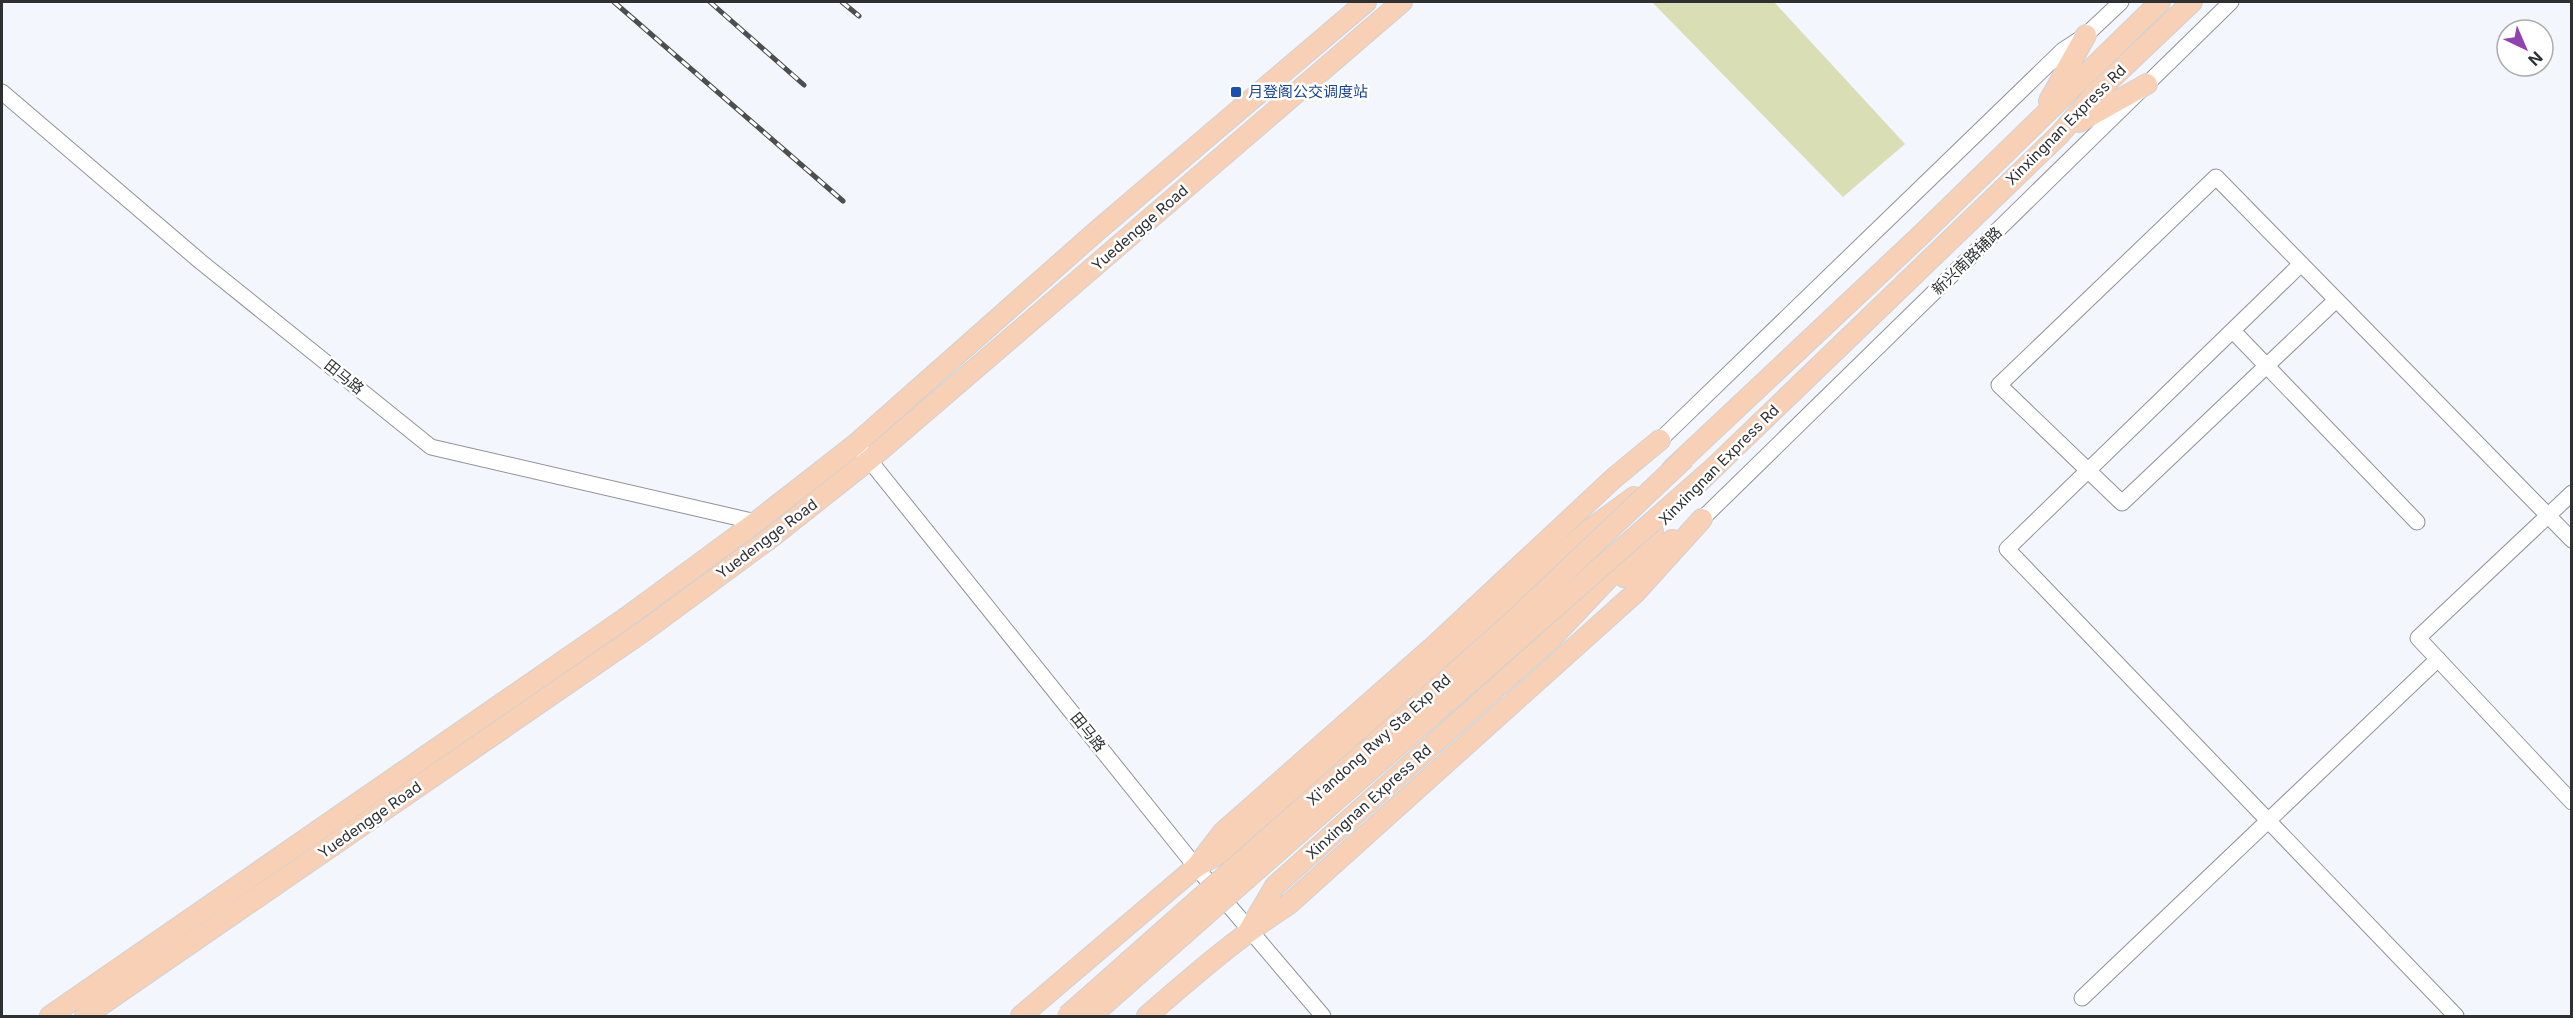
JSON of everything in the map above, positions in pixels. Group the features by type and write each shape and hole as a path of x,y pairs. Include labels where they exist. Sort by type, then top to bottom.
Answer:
{"main road":[{"name":"Yuedengge Road","path":"50,1017 627,618 756,522 856,444 1098,230 1366,2"},
{"name":"Yuedengge Road","path":"85,1017 644,631 769,539 869,460 1402,2"},
{"name":"Xinxingnan Express Rd","path":"1196,867 1235,845 1589,530 1685,458 2160,2"},
{"name":"Xinxingnan Express Rd","path":"1249,930 1275,886 1553,637 1710,471 2059,135 2094,95 2192,2"},
{"path":"2039,120 2086,35"},
{"path":"2059,135 2094,112 2147,84"},
{"path":"1589,530 1616,486 1660,440"},
{"path":"1021,1017 1196,867 1223,832 1434,646 1614,478 1660,440"},
{"name":"Xi'andong Rwy Sta Exp Rd","path":"1067,1017 1511,623 1685,458"},
{"name":"Xi'andong Rwy Sta Exp Rd","path":"1091,1017 1710,471"},
{"path":"1553,637 1648,557 1701,519"},
{"path":"1148,1017 1249,930 1289,903 1635,593 1701,519"}],"street":[{"path":"1660,440 2063,50 2086,35 2121,2"},
{"name":"新兴南路辅路","path":"1701,519 2231,2"},
{"name":"田马路","path":"2,92 201,262 431,447 756,522"},
{"path":"2336,300 2122,503 1999,385 2216,177 2571,540"},
{"path":"2301,264 2007,549 2456,1017"},
{"path":"2233,331 2417,522"},
{"name":"田马路","path":"856,444 1196,867 1323,1017"},
{"path":"2571,493 2418,638 2571,802"},
{"path":"2082,998 2438,659"}],"green space":[{"path":"1652,2 1774,2 1905,144 1843,197"}],"railway":[{"path":"614,2 843,201"},
{"path":"710,2 804,85"},
{"path":"842,2 859,16"}],"place":[{"name":"月登阁公交调度站","path":"1236,92"}]}
